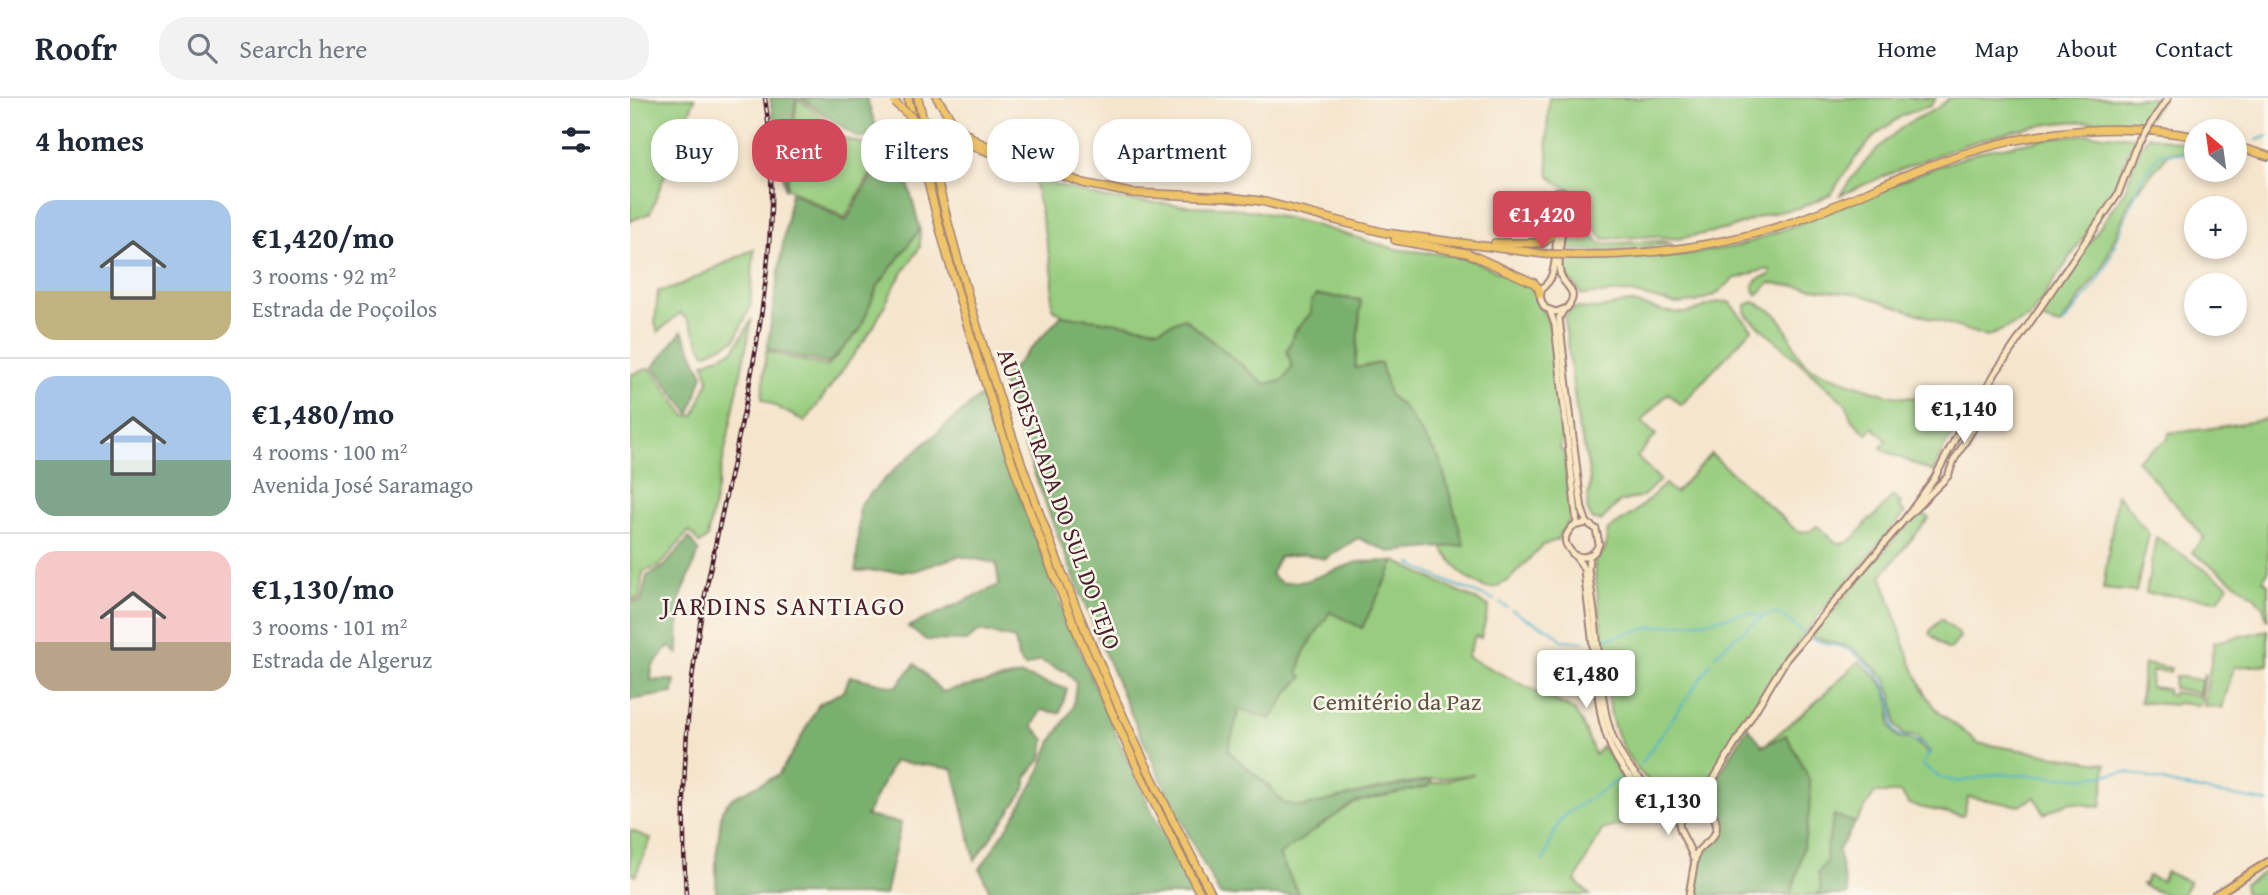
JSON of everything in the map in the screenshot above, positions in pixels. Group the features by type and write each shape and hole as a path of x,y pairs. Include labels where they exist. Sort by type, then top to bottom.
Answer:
{"highway":[{"name":"AUTOESTRADA DO SUL DO TEJO","path":"908,98 958,295 1023,495 1105,699 1149,794 1201,895"},
{"name":"AUTOESTRADA DO SUL DO TEJO","path":"918,98 942,206 973,317 1042,521 1108,684 1178,833 1212,895"},
{"path":"937,98 948,116 964,132 987,146"},
{"path":"893,101 916,121 944,135 987,150"},
{"path":"1071,182 1118,195 1267,206 1367,234 1544,254 1636,254 1679,249 1749,235 1808,217 1923,168 1992,145 2035,135 2088,129 2134,129 2184,135"},
{"path":"2247,150 2268,156"},
{"path":"1430,242 1539,244 1547,242 1555,227"},
{"path":"1430,242 1487,260 1534,283 1540,295"}],"main road":[{"path":"1969,422 1972,412 1996,372 2118,194 2136,149 2168,98"},
{"path":"1549,282 1555,227 1546,215 1545,205 1550,195 1559,192 1573,196 1577,204 1576,214 1563,232 1559,265 1560,275 1571,290 1572,298 1559,318 1580,498 1587,523 1596,530 1600,539 1597,549 1589,556 1577,556"},
{"path":"1555,227 1570,222"},
{"path":"1566,283 1558,280 1549,282 1540,295 1555,325 1577,524"},
{"path":"1550,311 1563,311"},
{"path":"1906,519 1940,470 1963,424 1969,422"},
{"path":"1693,864 1688,841 1680,832 1680,821 1686,811 1693,808 1708,786 1785,661 1906,519 1948,475 1972,430 1972,424 1969,422"},
{"path":"1962,429 1967,433 1972,430"},
{"path":"1940,470 1944,468 1948,475"},
{"path":"1587,523 1577,524 1569,529 1565,538 1569,550 1577,556 1584,570 1600,709 1610,745 1632,780 1672,810 1680,821"},
{"path":"1589,556 1588,569 1604,708 1610,733 1636,776 1670,803 1679,807 1704,808 1712,812"},
{"path":"1689,895 1693,864 1698,851 1713,836 1717,826 1707,798 1708,786"},
{"path":"1688,841 1705,843"},
{"path":"2215,895 2268,862"}],"green space":[{"path":"630,98 695,98 687,119 651,119 651,182 662,182 650,213 630,221"},
{"path":"770,98 796,98 793,119 773,119"},
{"path":"797,98 825,119 795,119"},
{"path":"801,98 866,98 874,119 861,119 861,137 857,137 847,130 847,119 831,119"},
{"path":"1549,98 1936,98 1930,106 1903,115 1875,135 1830,195 1802,207 1764,215 1728,229 1677,239 1657,236 1603,239 1583,209 1583,201 1577,192 1557,183 1549,175"},
{"path":"1949,98 2163,98 2143,125 2111,122 2057,123 2001,134 1893,172 1840,195 1876,150 1909,123"},
{"path":"2085,134 2137,137 2130,147 2113,194 2029,318 1987,337 1859,294 1770,283 1757,295 1754,283 1770,275 1771,270 1761,270 1735,278 1715,295 1696,302 1676,304 1627,292 1582,295 1564,271 1564,261 1674,256 1739,246 1982,151"},
{"path":"2148,136 2184,143 2184,153 2170,152 2131,198 2102,269 2060,325 2038,318 2125,190 2138,152"},
{"path":"847,139 861,143 861,182 866,182 845,218 787,188 788,182 847,182"},
{"path":"869,182 908,182 920,229 877,287 860,330 828,364 767,349 791,192 846,221"},
{"path":"1035,182 1045,182 1104,198 1260,212 1395,249 1465,257 1534,288 1537,304 1547,317 1550,328 1558,385 1554,396 1563,436 1560,450 1564,452 1571,517 1557,540 1543,545 1509,580 1496,587 1486,588 1462,574 1441,547 1463,545 1404,408 1389,395 1381,363 1355,369 1361,300 1317,295 1311,301 1311,313 1296,330 1287,351 1292,367 1283,381 1265,384 1223,352 1159,329 1062,315 1052,308 1053,275"},
{"path":"1581,214 1600,244 1661,241 1672,244 1609,251 1565,250 1567,230"},
{"path":"920,229 920,247 896,283 873,328 805,422 762,399 766,351 827,367 860,330 877,287"},
{"path":"754,249 750,307 735,340 705,354 689,321 680,313 658,332 655,323 658,291 674,288"},
{"path":"1317,295 1361,300 1355,368 1381,363 1389,395 1404,408 1440,460 1464,545 1389,552 1358,538 1325,559 1304,554 1279,557 1271,575 1282,583 1306,581 1357,562 1395,561 1362,628 1330,612 1304,652 1298,673 1303,677 1290,690 1271,719 1239,709 1228,751 1283,803 1302,807 1373,790 1432,780 1429,786 1355,802 1279,855 1299,895 1220,895 1157,770 1100,642 1001,381 1062,315 1159,329 1184,318 1265,384 1282,381 1292,367 1287,351 1296,330 1311,313 1311,301"},
{"path":"1629,302 1685,313 1729,302 1752,329 1681,405 1668,393 1643,420 1656,435 1637,457 1660,480 1643,496 1619,502 1601,521 1593,520 1587,506 1590,478 1579,431 1566,315 1573,308 1597,309"},
{"path":"1753,302 1778,316 1799,355 1816,370 1888,395 1934,400 1950,410 1959,421 1933,472 1885,451 1881,447 1887,441 1873,427 1867,434 1851,419 1847,405 1748,316 1745,312 1746,305"},
{"path":"752,319 707,538 700,544 689,531 660,566 643,572 639,599 630,597 630,375 650,368 686,416 694,416 709,380 704,363 734,350"},
{"path":"682,331 703,375 690,414 653,367"},
{"path":"983,394 1079,649 1163,835 1195,895 991,895 980,869 1014,817 1037,777 1052,741 1073,708 1076,683 1066,671 1040,660 1025,667 1018,658 1015,639 980,631 966,641 926,640 908,627 999,585 996,563 959,556 914,571 856,571 860,504 895,469"},
{"path":"2268,419 2268,572 2263,580 2268,584 2268,621 2263,607 2255,597 2192,552 2204,537 2137,460 2168,439 2169,433"},
{"path":"1711,454 1798,532 1810,531 1817,526 1835,541 1845,543 1855,537 1893,496 1901,503 1899,506 1905,513 1805,632 1698,796 1693,801 1683,802 1668,796 1648,780 1632,762 1619,740 1611,716 1594,563 1605,549 1608,530 1635,512 1665,484 1675,493"},
{"path":"2117,494 2149,534 2136,592 2103,589"},
{"path":"1919,509 1929,518 1881,576 1909,657 1932,704 1977,743 2106,764 2101,807 2069,802 2044,814 2035,797 2020,806 1968,797 1963,816 1914,806 1908,803 1901,793 1875,793 1855,823 1835,816 1826,851 1827,862 1818,872 1821,889 1817,895 1782,895 1791,893 1765,745 1859,661 1886,690 1891,726 1896,736 1916,742 1928,755 1930,752 1917,737 1904,735 1896,726 1893,697 1885,678 1876,669 1852,648 1811,637"},
{"path":"2156,537 2228,585 2218,600 2146,593"},
{"path":"689,538 699,551 679,602 678,654 669,646 652,667 651,680 675,680 673,693 630,700 630,600 641,602 647,576 664,567"},
{"name":"Cemitério da Paz","path":"1395,561 1489,606 1481,638 1475,636 1467,657 1574,710 1595,755 1602,746 1628,783 1653,803 1637,820 1602,830 1575,881 1590,895 1299,895 1278,855 1355,802 1474,774 1406,783 1302,807 1283,803 1268,785 1228,752 1239,708 1271,718 1302,677 1298,673 1304,652 1330,611 1362,628"},
{"path":"1941,619 1960,637 1950,650 1930,634"},
{"path":"2268,630 2268,665 2234,667 2222,708 2204,706 2214,642"},
{"path":"915,664 942,692 1021,675 1067,689 1060,713 1041,710 1033,726 1045,740 1042,758 1027,776 1025,789 975,860 953,769 894,761 866,816 901,823 885,895 716,895 716,857 722,810 732,798 778,775 819,704 844,691 850,676 896,687"},
{"path":"2144,664 2171,668 2170,672 2152,671 2150,687 2167,689 2167,694 2172,695 2173,692 2200,696 2204,674 2201,703 2175,705 2140,702"},
{"path":"2175,676 2201,680 2199,693 2173,688"},
{"path":"1748,727 1763,746 1786,735 1809,780 1808,819 1791,893 1694,895 1701,854 1721,831 1720,818 1711,802 1715,781"},
{"path":"1834,815 1855,823 1838,851 1848,895 1817,895 1821,889 1818,872 1827,862 1826,851"},
{"path":"630,830 651,839 635,876 630,873"},
{"path":"2268,870 2268,895 2246,895 2244,884"},
{"path":"2166,872 2190,882 2182,895 2166,895 2142,884 2148,876 2162,881"}],"waterway":[{"path":"2257,140 2268,136"},
{"path":"2063,324 2096,284 2106,267 2142,178 2161,153 2184,154"},
{"path":"1411,564 1450,583 1495,600"},
{"path":"1500,603 1507,607"},
{"path":"1512,610 1551,630 1562,640 1584,642"},
{"path":"1604,639 1653,627 1709,621 1740,614 1751,613 1761,617"},
{"path":"1715,656 1758,620 1770,614 1781,616 1815,640 1851,651 1884,683 1892,703 1895,731 1925,747 1929,753 1922,765 1939,777 1958,782 1996,774 2080,778 2127,772 2189,788 2268,802"},
{"path":"1641,764 1712,662"},
{"path":"1543,861 1559,822 1566,814 1620,779"}],"railway":[{"path":"686,895 684,782 693,669 705,595 756,348 765,285 771,222 771,160 765,98"}],"district":[{"name":"JARDINS SANTIAGO","path":"784,606"}]}
